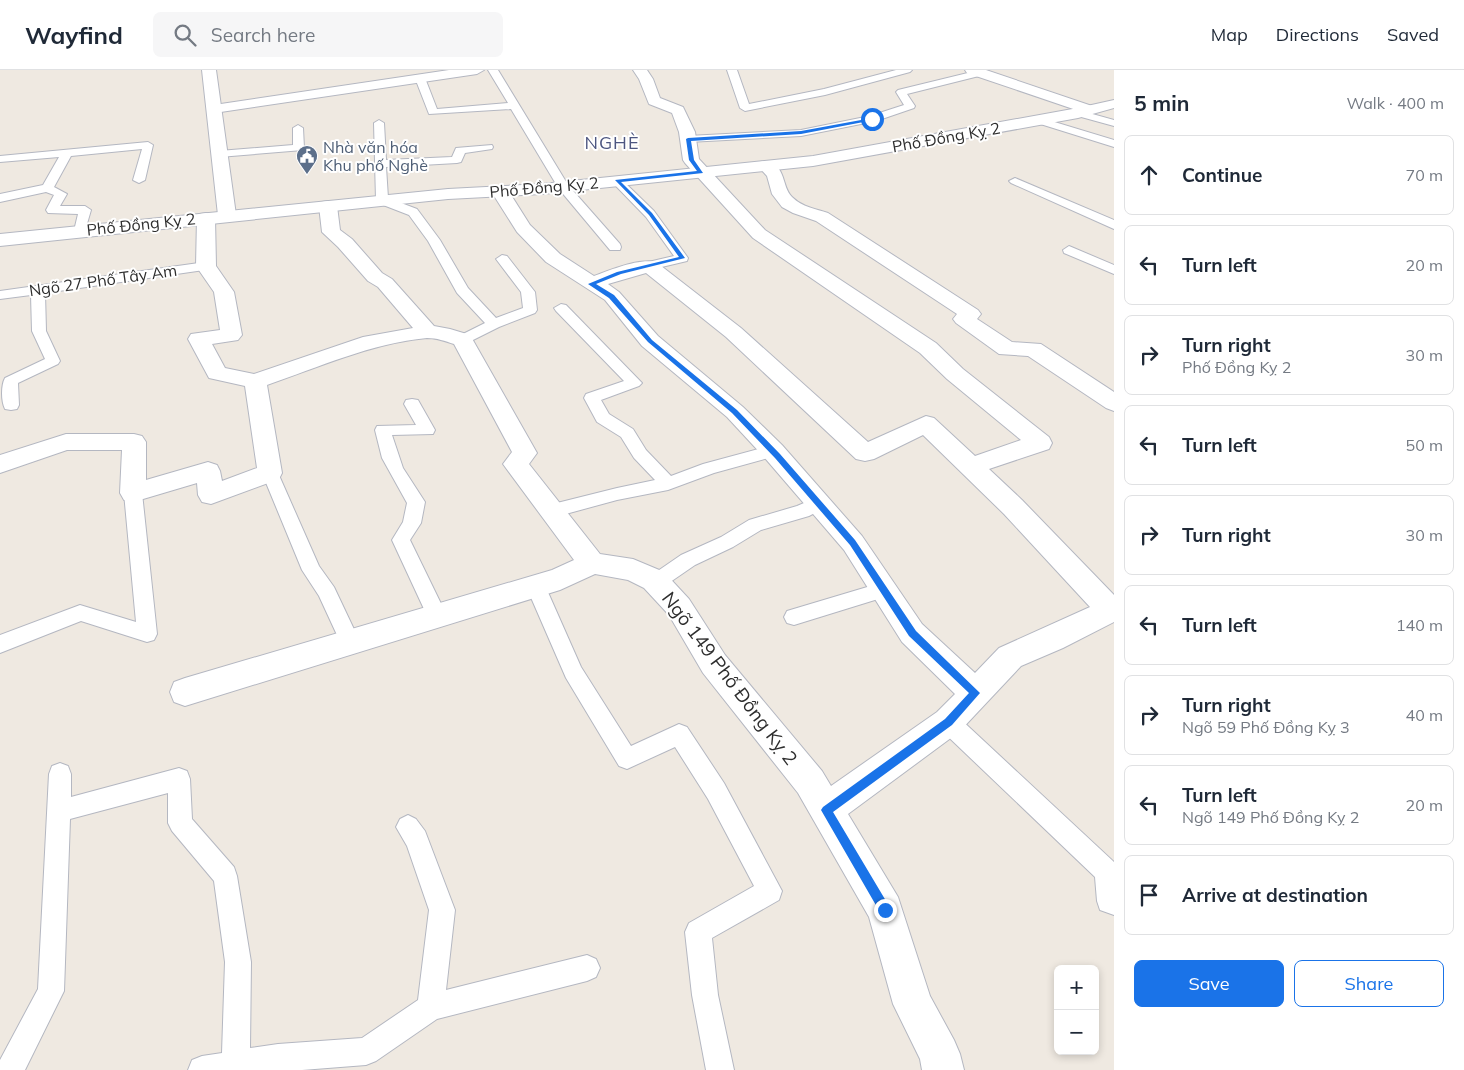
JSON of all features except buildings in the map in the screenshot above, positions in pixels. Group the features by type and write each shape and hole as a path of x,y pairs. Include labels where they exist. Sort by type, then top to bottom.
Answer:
{"street":[{"path":"209,70 227,216"},
{"path":"214,109 477,70"},
{"path":"640,70 646,79 654,101 678,110 688,132 691,160 760,234 928,348 955,374 1040,443 969,468"},
{"path":"976,71 1084,111"},
{"name":"Phố Đồng Kỵ 2","path":"0,240 382,200 563,187 813,161 1038,120 1114,104"},
{"path":"766,166 777,176 781,194 795,208 822,218 971,314 963,318 1007,349 1033,349 1114,403"},
{"path":"500,191 523,228 560,263 612,296 650,341 735,412 773,451 852,543 912,634 976,693"},
{"path":"328,206 331,232 345,243 375,277 385,283 428,332"},
{"path":"185,692 560,579 592,564 515,464 525,453 462,340 443,333 428,332 371,342 255,382 217,373 199,339 231,335 224,292 206,266 206,218"},
{"path":"591,284 620,273 649,266 678,286 724,325 865,453 926,424 969,468 1013,507 1113,610 1010,657 948,722 826,810"},
{"path":"0,464 66,442 134,442 133,492 208,472 211,494 270,473 255,382"},
{"name":"Ngõ 149 Phố Đồng Kỵ 2","path":"592,564 632,570 656,582 679,607 714,664 810,782 885,910 913,1004 940,1054 943,1070"}],"lane":[{"path":"493,70 563,187 615,247"},
{"path":"732,70 745,108 825,92 907,70"},
{"path":"688,139 801,133 872,119 910,106 901,92 976,71"},
{"path":"420,78 433,112 514,106"},
{"path":"760,105 761,120 770,134"},
{"path":"1084,111 1114,123"},
{"path":"1038,120 1114,144"},
{"path":"379,123 382,200 414,212 434,240 462,290 494,324"},
{"path":"219,154 299,148 298,128"},
{"path":"0,159 148,145 139,180"},
{"path":"381,164 457,160 460,150 488,147"},
{"path":"47,188 67,152"},
{"path":"617,181 650,214 682,258 649,266"},
{"path":"1014,182 1114,225"},
{"path":"0,198 47,188 61,194 52,210 85,210 80,231"},
{"path":"1068,250 1114,270"},
{"path":"462,340 494,324 530,310 528,292 502,259"},
{"name":"Ngõ 27 Phố Tây Am","path":"0,295 206,266"},
{"path":"12,405 10,381 53,361 39,331 38,290"},
{"path":"561,308 634,383 592,398 603,418 627,433 640,454 668,484"},
{"path":"412,404 427,430 383,430 384,441 403,483 416,502 412,523 401,540 437,616"},
{"path":"551,511 617,494 668,484 709,468 773,451"},
{"path":"270,473 310,570 327,592 350,642"},
{"path":"0,644 80,613 147,634 133,492"},
{"path":"656,582 688,560 727,542 756,525 804,511 818,503"},
{"path":"536,586 574,672 627,759 680,734 716,791 770,891 698,932 705,995 720,1070"},
{"path":"794,617 884,590"},
{"path":"948,722 1107,872 1109,901 1114,903"},
{"path":"10,1070 51,991 60,774"},
{"path":"59,812 179,779 180,823 225,876 238,962 236,1065"},
{"path":"408,827 417,839 442,910 431,1007"},
{"path":"202,1070 278,1058 366,1051 431,1007 587,968"}],"place":[{"name":"Nhà văn hóa Khu phố Nghè","path":"307,175"}],"district":[{"name":"NGHÈ","path":"612,143"}],"route":[{"path":"872,119 801,133 688,139 691,160 701,172 617,181 650,214 674,244 682,258 620,273 591,284 612,296 650,341 735,412 777,456 852,543 912,634 976,693 948,722 826,810 885,910"}]}
